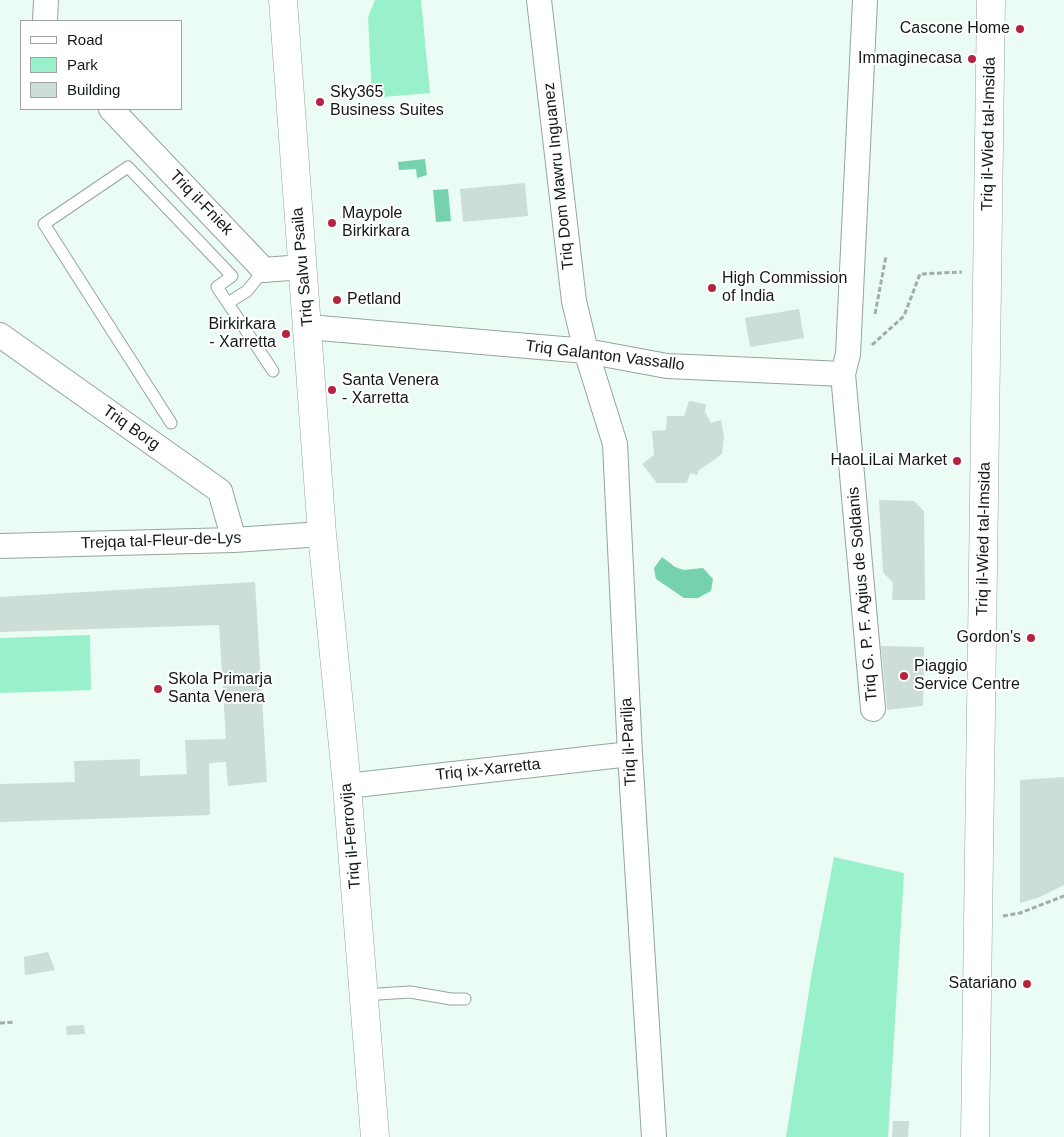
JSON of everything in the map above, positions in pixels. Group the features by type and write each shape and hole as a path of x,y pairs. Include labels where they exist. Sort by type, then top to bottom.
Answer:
{"main road":[{"name":"Triq Salvu Psaila","path":"283,0 322,534"},
{"name":"Triq il-Wied tal-Imsida","path":"975,1137 991,0"},
{"name":"Triq il-Ferrovija","path":"322,534 347,786 375,1137"}],"street":[{"path":"45,20 46,0"},
{"name":"Triq Dom Mawru Inguanez","path":"540,0 574,301 586,351"},
{"name":"Triq G. P. F. Agius de Soldanis","path":"865,0 848,354 843,374 873,709"},
{"name":"Triq il-Fniek","path":"112,110 264,270"},
{"path":"264,270 302,267"},
{"name":"Triq Galanton Vassallo","path":"308,327 586,351 667,366 843,374"},
{"name":"Triq Borg","path":"0,335 220,491 234,540"},
{"name":"Triq il-Parilja","path":"586,351 615,444 630,754 654,1137"},
{"name":"Trejqa tal-Fleur-de-Lys","path":"0,546 234,540 322,534"},
{"name":"Triq ix-Xarretta","path":"347,786 630,754"}],"lane":[{"path":"171,423 44,224 128,167 232,276 217,287 273,371"},
{"path":"228,303 247,291 264,270"},
{"path":"363,995 410,992 451,998 465,998"}],"path":[{"path":"874,321 886,256"},
{"path":"870,340 868,349 904,316 920,274 987,270"},
{"path":"978,921 1020,913 1064,896"},
{"path":"0,1023 15,1022"}],"green space":[{"path":"375,0 421,0 430,93 372,98 368,17"},
{"path":"90,635 91,690 0,693 0,638"},
{"path":"834,857 904,873 888,1137 786,1137 812,972"}],"shaded area":[{"path":"425,159 427,175 417,178 416,169 399,170 398,162"},
{"path":"448,189 451,221 436,222 433,190"},
{"path":"662,557 675,567 684,570 703,568 713,579 711,591 698,598 684,598 656,579 654,568"}],"building":[{"path":"525,183 528,216 463,222 460,189"},
{"path":"799,309 804,338 750,347 745,318"},
{"path":"689,401 706,404 705,412 711,423 721,420 724,437 722,454 698,471 698,475 690,473 687,483 657,483 642,464 654,455 652,431 666,430 667,416 684,416"},
{"path":"879,500 914,501 924,511 925,600 892,600 893,583 883,572"},
{"path":"255,582 267,782 228,786 226,762 209,763 210,815 0,822 0,784 75,782 74,761 140,759 140,776 187,774 185,740 226,739 219,625 0,632 0,597"},
{"name":"Piaggio Service Centre","path":"881,646 924,647 923,706 887,710"},
{"path":"1064,777 1064,885 1040,897 1020,903 1020,780"},
{"path":"48,952 55,970 25,975 24,957"},
{"path":"84,1025 85,1034 67,1035 66,1026"},
{"path":"893,1121 909,1121 908,1137 892,1137"}],"place":[{"name":"Cascone Home","path":"1020,29"},
{"name":"Immaginecasa","path":"972,59"},
{"name":"Sky365 Business Suites","path":"320,102"},
{"name":"Maypole Birkirkara","path":"332,223"},
{"name":"High Commission of India","path":"712,288"},
{"name":"Petland","path":"337,300"},
{"name":"Birkirkara - Xarretta","path":"286,334"},
{"name":"Santa Venera - Xarretta","path":"332,390"},
{"name":"HaoLiLai Market","path":"957,461"},
{"name":"Gordon's","path":"1031,638"},
{"name":"Piaggio Service Centre","path":"904,676"},
{"name":"Skola Primarja Santa Venera","path":"158,689"},
{"name":"Satariano","path":"1027,984"}]}
